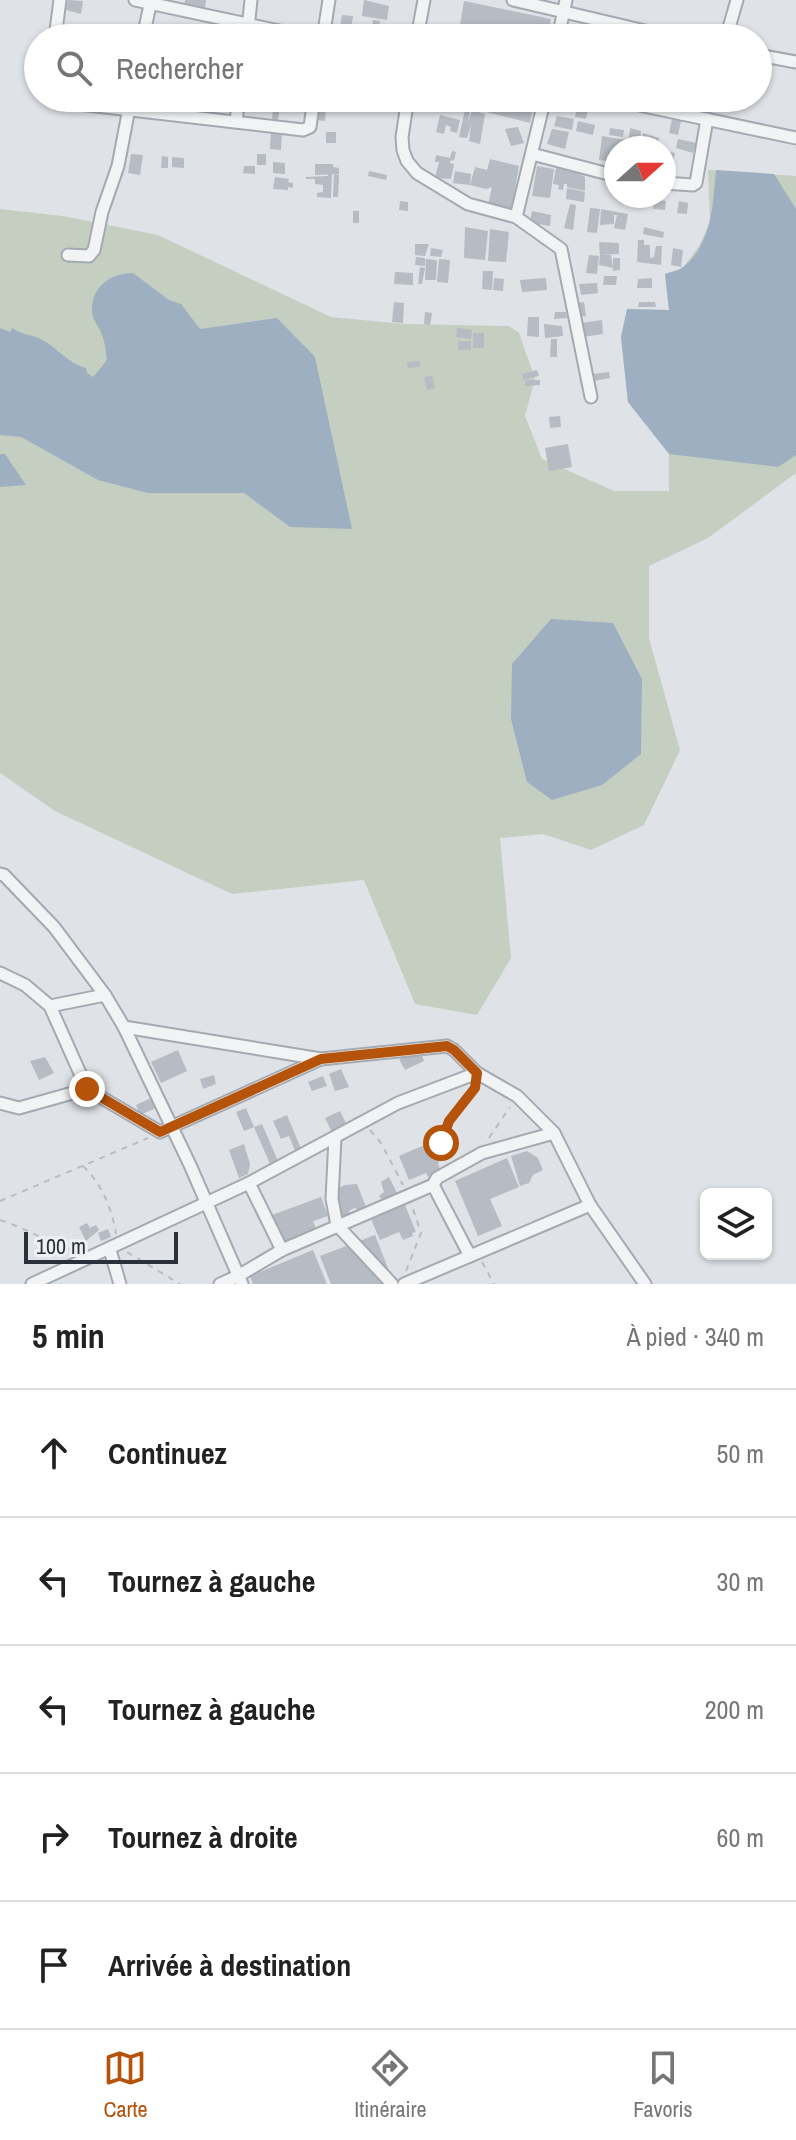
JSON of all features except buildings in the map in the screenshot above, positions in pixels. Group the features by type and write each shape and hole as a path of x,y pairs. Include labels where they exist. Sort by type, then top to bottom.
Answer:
{"street":[{"path":"57,24 60,0"},
{"path":"135,0 222,24"},
{"path":"249,24 251,0"},
{"path":"325,24 329,0"},
{"path":"420,24 424,0"},
{"path":"513,0 565,5 628,24"},
{"path":"730,24 737,0"},
{"path":"146,24 150,2"},
{"path":"772,58 796,62"},
{"path":"68,255 89,256 94,250 102,212 118,166 128,112"},
{"path":"183,112 307,129 312,112"},
{"path":"236,121 237,112"},
{"path":"406,112 403,150 417,173 468,204 516,217 528,228 556,244 563,254 591,397"},
{"path":"516,217 542,112"},
{"path":"672,112 796,138"},
{"path":"676,184 696,183 707,119"},
{"path":"532,154 604,173"},
{"path":"0,874 54,927 105,995 124,1027 165,1130 206,1204 240,1280"},
{"path":"0,973 25,985 50,1006 87,1089 165,1130"},
{"path":"50,1006 105,995"},
{"path":"124,1027 321,1059 447,1046 477,1073 517,1096 554,1133 590,1205 645,1284"},
{"path":"165,1130 321,1059"},
{"path":"32,1284 249,1183 398,1103 477,1073"},
{"path":"0,1103 19,1108 87,1089"},
{"path":"220,1284 240,1280 282,1250 409,1195 482,1153 554,1133"},
{"path":"335,1138 332,1199 337,1225 392,1284"},
{"path":"435,1182 470,1256"},
{"path":"249,1183 282,1250"},
{"path":"404,1284 590,1205"},
{"path":"110,1250 120,1284"}],"path":[{"path":"435,1182 436,1160 449,1121 475,1088 477,1073"},
{"path":"482,1153 517,1096"},
{"path":"362,1124 381,1143 409,1195 421,1233 406,1270 404,1284"},
{"path":"0,1201 165,1130"},
{"path":"0,1220 25,1228 60,1247 85,1253"},
{"path":"470,1256 483,1262 494,1284"}],"green space":[{"path":"708,170 796,176 796,473 708,538 649,566 649,638 680,750 644,825 591,850 543,834 500,838 511,958 477,1015 415,1004 364,880 232,894 55,811 0,773 0,209 63,216 158,235 331,317 404,324 509,326 519,333 535,379 525,416 542,459 614,491 669,491 669,454 628,402 621,337 627,309 669,310 665,274 683,268 699,246 710,222"}],"water":[{"path":"716,170 774,174 796,209 796,455 778,467 669,454 628,402 621,337 627,309 669,310 665,274 681,268 700,247 709,223"},
{"path":"133,273 169,300 181,304 200,329 277,318 315,357 352,529 290,527 244,493 148,493 98,480 21,437 0,435 0,328 10,332 12,328 43,340 72,362 86,368 93,377 107,360 103,338 93,315 95,295 110,279"},
{"path":"0,454 5,454 26,485 0,487"},
{"path":"551,619 613,623 642,679 641,754 602,785 552,800 527,782 511,719 512,664"}],"route":[{"path":"87,1089 160,1132 321,1059 447,1046 477,1073 475,1088 449,1121 441,1143"}]}
